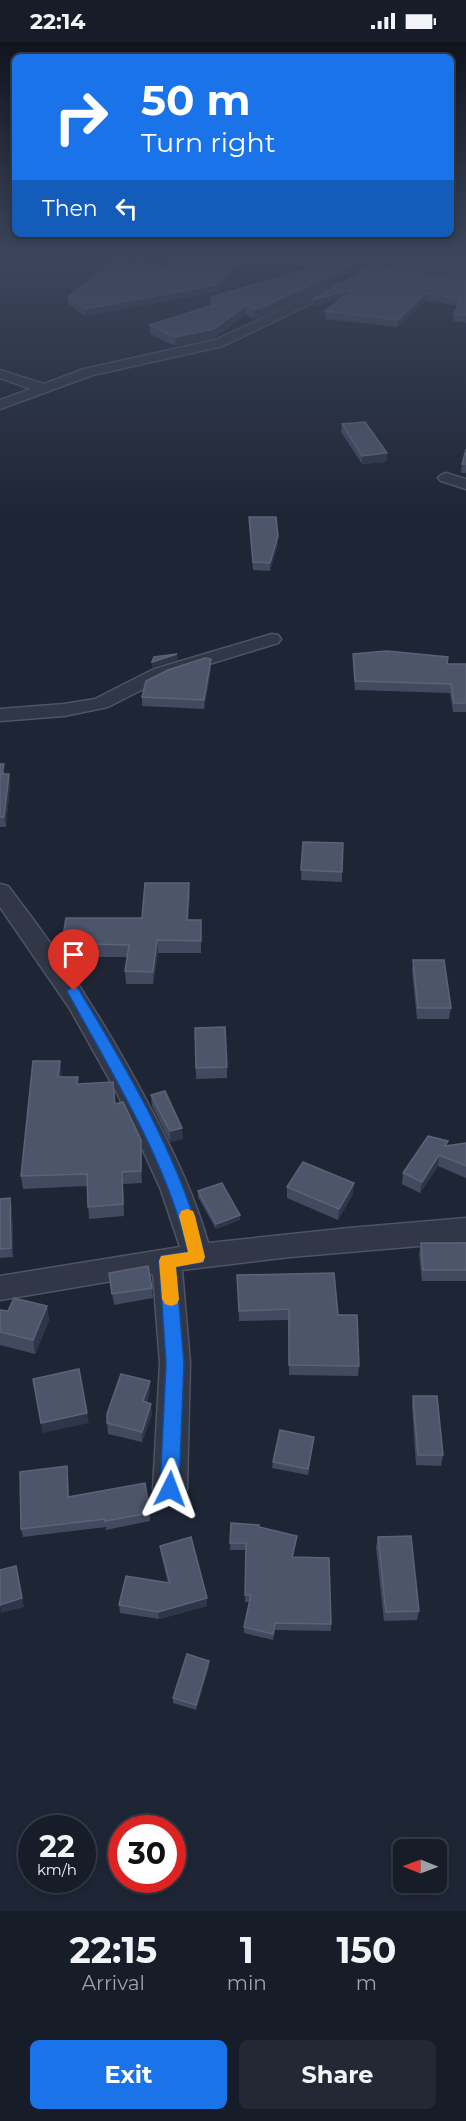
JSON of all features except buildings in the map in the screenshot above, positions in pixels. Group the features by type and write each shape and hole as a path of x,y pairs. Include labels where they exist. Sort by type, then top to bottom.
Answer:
{"street":[{"path":"0,405 89,372 221,342"},
{"path":"0,374 45,389"},
{"path":"446,477 466,484"},
{"path":"0,715 100,703 116,698 129,687 146,679 201,659 272,639"},
{"path":"0,891 74,991 128,1089 188,1218 182,1259 175,1363 170,1489"},
{"path":"0,1288 74,1274 182,1259 398,1234 466,1230"}],"slow traffic":[{"path":"171,1299 167,1261 197,1257 187,1216"}],"route":[{"path":"74,991 128,1089 169,1173 188,1218 197,1257 167,1261 175,1363 170,1489"}]}
